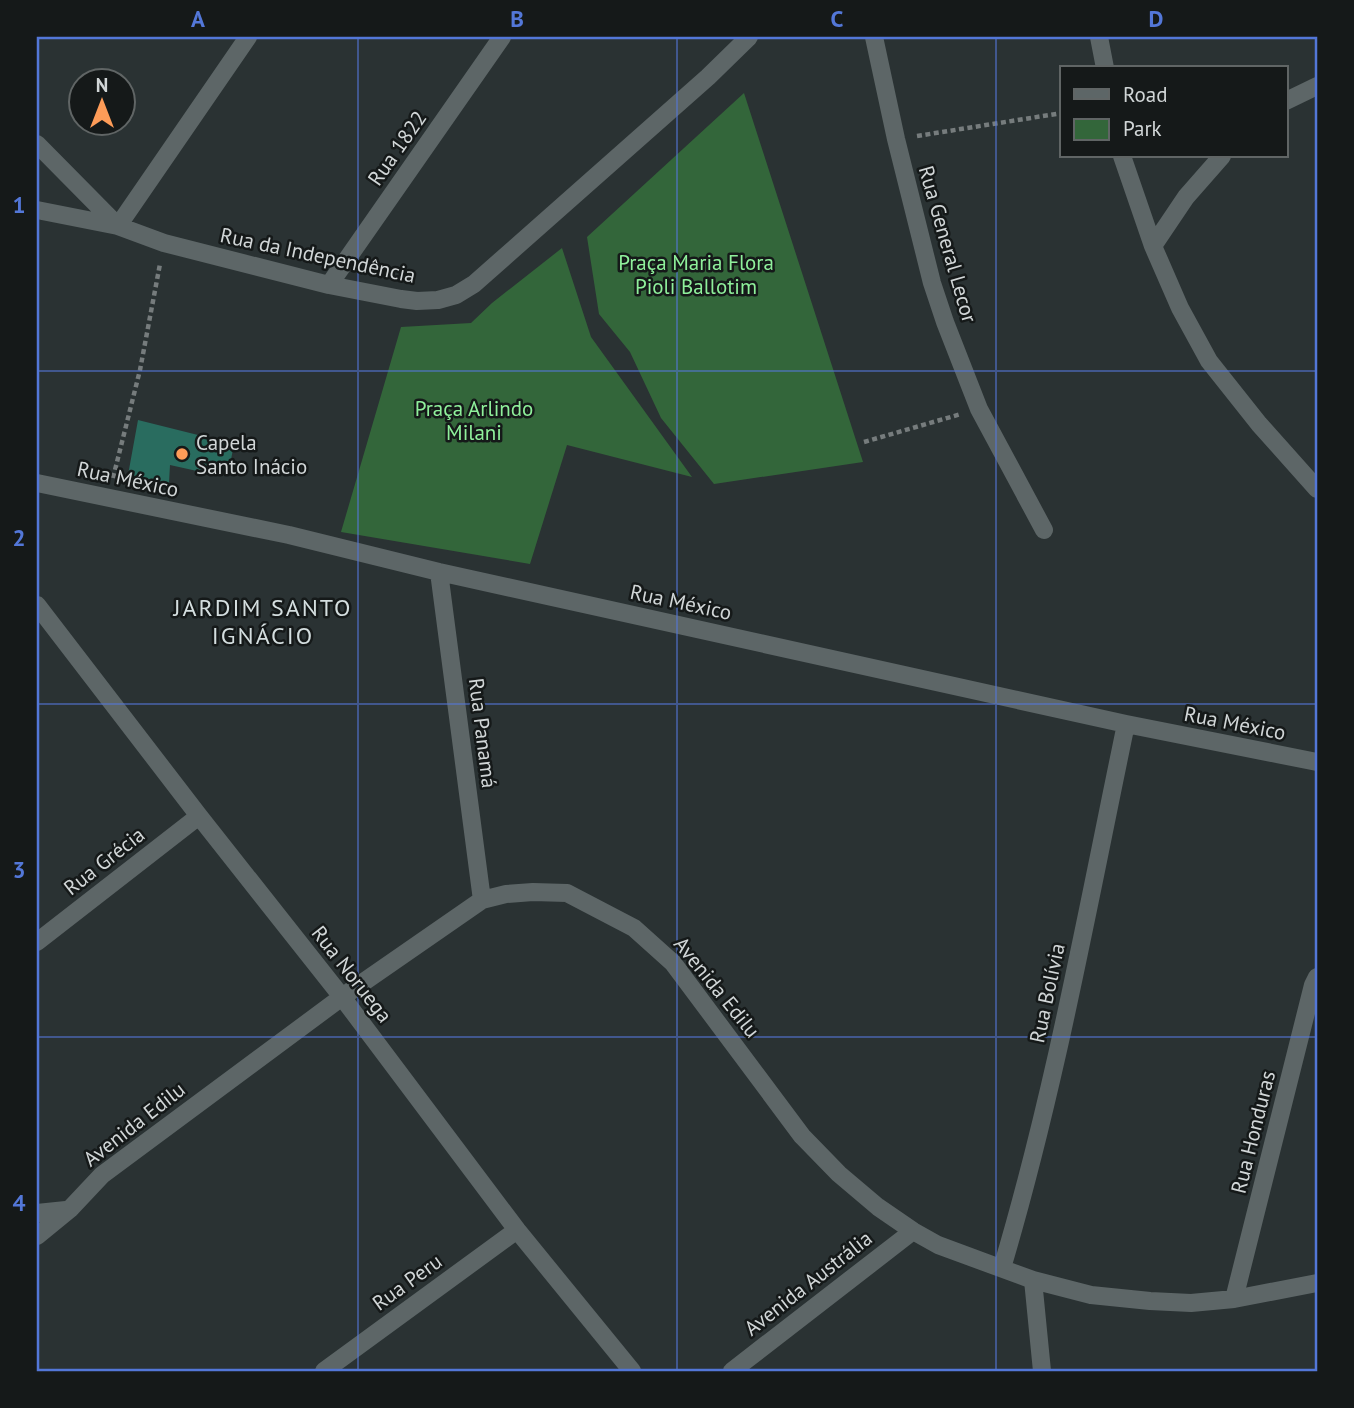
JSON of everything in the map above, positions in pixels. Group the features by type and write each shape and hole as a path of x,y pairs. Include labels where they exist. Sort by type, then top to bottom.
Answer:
{"street":[{"name":"Rua 1822","path":"329,285 502,37"},
{"name":"Rua da Independência","path":"37,210 118,226 164,243 329,285 417,301 438,300 456,295 474,285 708,77 749,37"},
{"name":"Rua General Lecor","path":"874,37 896,139 932,283 945,323 979,409 1044,530"},
{"path":"1099,37 1104,66"},
{"path":"37,144 118,226 244,38"},
{"path":"1288,100 1317,86"},
{"path":"1123,158 1153,246 1180,308 1209,361 1259,424 1317,489"},
{"path":"1153,246 1186,197 1220,158"},
{"name":"Rua México","path":"37,483 289,535 439,572 1126,724 1317,762"},
{"name":"Rua Panamá","path":"439,572 482,900"},
{"name":"Rua Noruega","path":"37,605 342,997 517,1230 632,1371"},
{"name":"Rua Bolívia","path":"1002,1268 1052,1079 1126,724"},
{"name":"Rua Grécia","path":"37,942 199,816"},
{"name":"Avenida Edilu","path":"37,1236 70,1209 102,1175 342,997 482,900 506,894 567,893 634,928 673,963 802,1136 839,1174 878,1207 938,1245 1033,1280 1091,1295 1150,1301 1191,1303 1234,1299 1317,1283"},
{"name":"Rua Honduras","path":"1234,1299 1317,977"},
{"path":"37,1213 70,1209"},
{"name":"Rua Peru","path":"324,1371 517,1230"},
{"name":"Avenida Austrália","path":"732,1371 912,1231"},
{"path":"1033,1280 1042,1371"}],"path":[{"path":"896,139 1060,113"},
{"path":"107,499 140,370 164,243"},
{"path":"864,442 979,409"}],"green space":[{"name":"Praça Maria Flora Pioli Ballotim","path":"744,93 863,462 714,484 661,418 630,352 599,314 587,237"},
{"name":"Praça Arlindo Milani","path":"562,248 591,337 692,477 567,445 530,564 341,532 401,327 471,323"}],"building":[{"name":"Capela Santo Inácio","path":"138,420 234,444 229,470 206,473 170,465 169,483 128,475"}],"place":[{"name":"Capela Santo Inácio","path":"182,454"}],"district":[{"name":"JARDIM SANTO IGNÁCIO","path":"263,621"}]}
